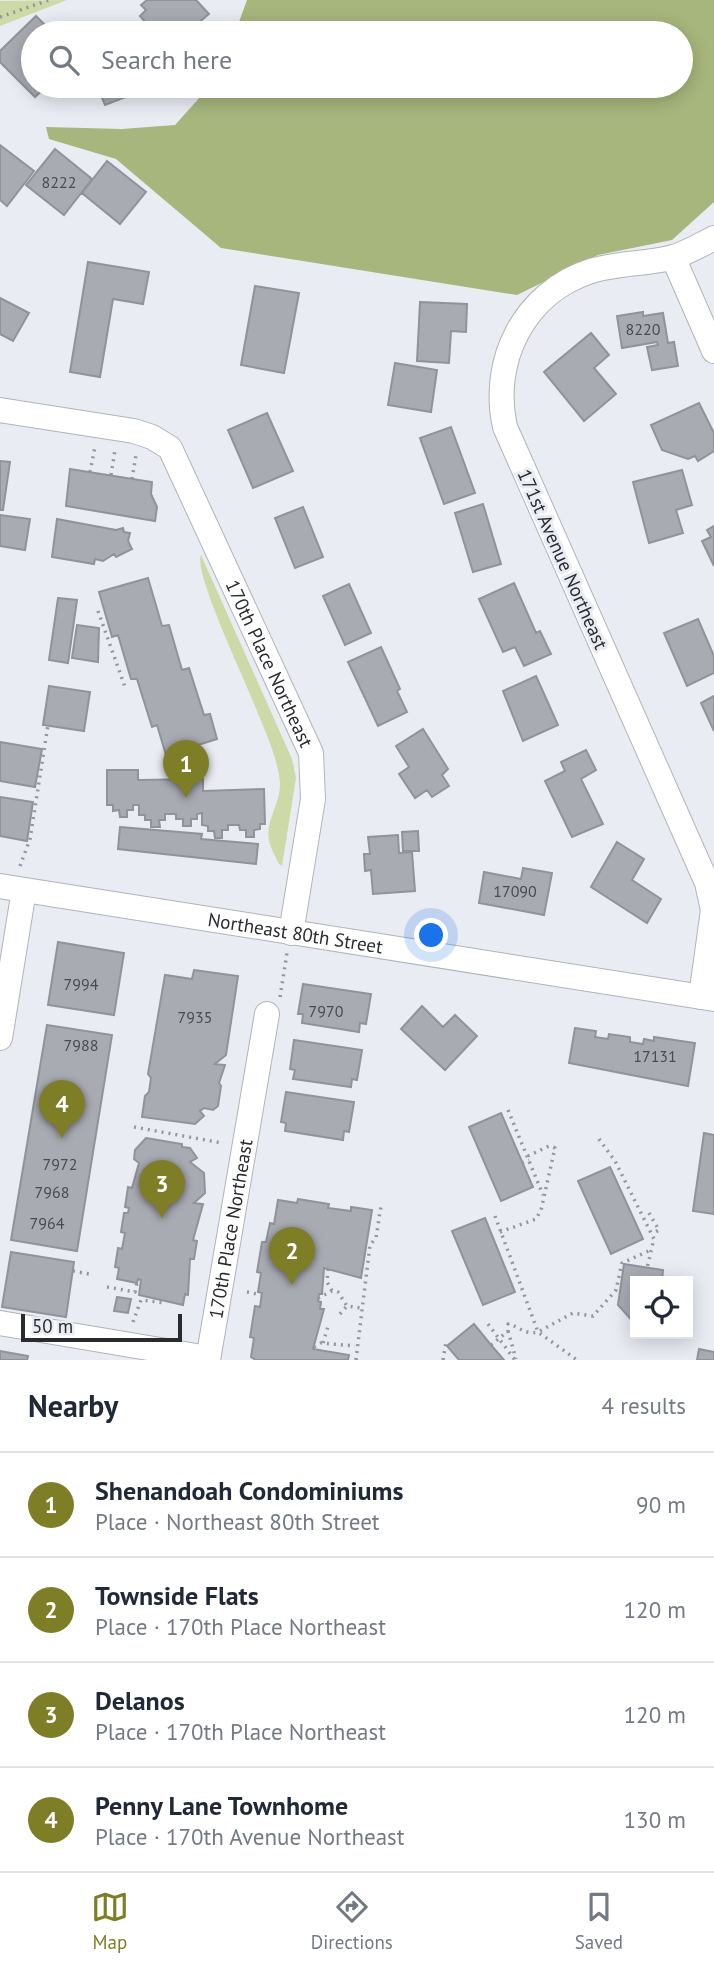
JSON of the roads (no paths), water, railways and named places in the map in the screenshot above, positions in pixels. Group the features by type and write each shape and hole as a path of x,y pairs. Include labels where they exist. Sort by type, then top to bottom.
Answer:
{"street":[{"name":"171st Avenue Northeast","path":"708,998 713,910 707,883 505,427 500,405 502,370 511,344 529,310 561,284 593,270 673,257 714,238"},
{"path":"673,257 714,351"},
{"name":"170th Place Northeast","path":"0,410 134,431 152,436 170,448 311,752 313,799 289,940"},
{"path":"0,1038 15,881"},
{"name":"Northeast 80th Street","path":"15,881 289,940 708,998"},
{"name":"170th Place Northeast","path":"208,1359 273,1009"},
{"path":"0,1323 208,1359"}],"place":[{"name":"Shenandoah Condominiums","path":"186,798"},
{"name":"Penny Lane Townhome","path":"62,1138"},
{"name":"Delanos","path":"162,1218"},
{"name":"Townside Flats","path":"292,1285"}]}
